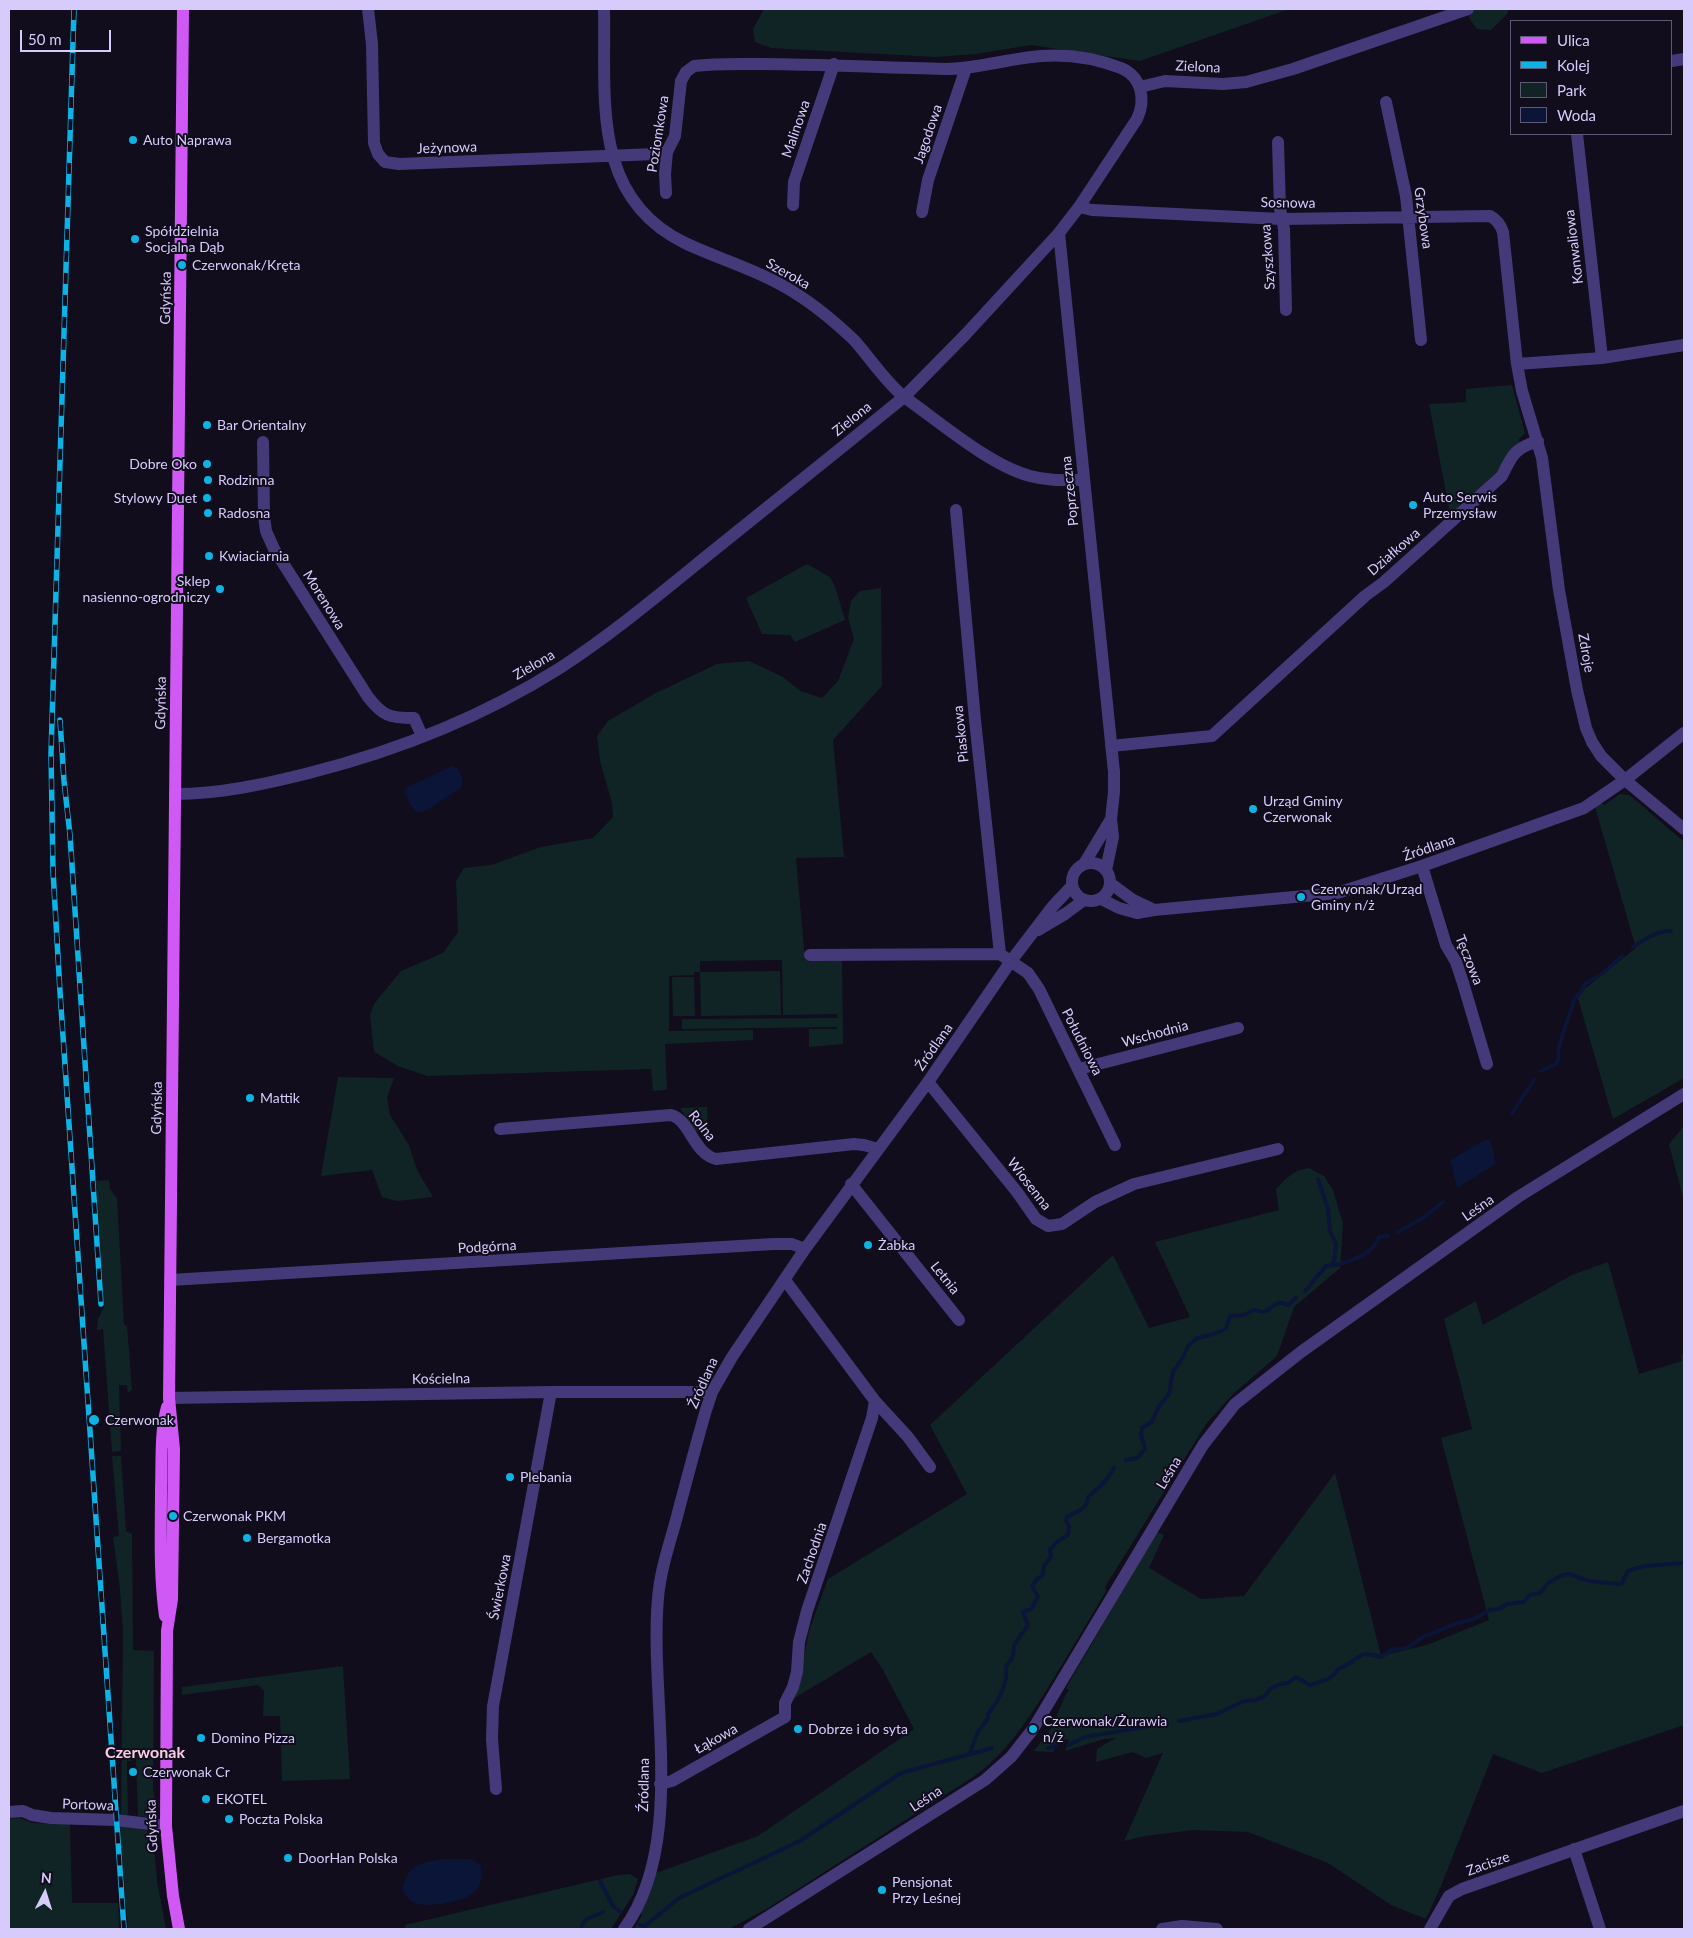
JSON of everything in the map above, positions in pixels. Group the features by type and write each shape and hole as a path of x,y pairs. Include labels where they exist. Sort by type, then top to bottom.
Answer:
{"main road":[{"name":"Gdyńska","path":"179,1929 173,1896 166,1826 167,1631 172,1599 174,1449 169,1398 183,9"}],"street":[{"name":"Jeżynowa","path":"368,9 372,44 374,143 378,154 385,162 399,164 656,154 667,152"},
{"name":"Szeroka","path":"604,9 606,106 611,156 625,189 641,211 662,229 684,242 772,280 796,293 819,310 854,341 904,397 1007,468 1036,477 1058,480 1084,480"},
{"name":"Zielona","path":"175,794 210,793 296,776 358,760 472,715 522,690 585,651 613,631 904,397 965,335 1059,232 1079,207 1137,119 1142,105 1140,87 1164,81 1223,84 1246,82 1293,69 1468,9"},
{"path":"834,64 966,68 1042,56 1082,58 1123,69 1130,74 1140,87"},
{"name":"Poziomkowa","path":"666,193 667,152 675,136 681,81 686,72 694,66 834,64"},
{"name":"Malinowa","path":"793,205 794,182 834,64"},
{"name":"Jagodowa","path":"922,212 928,180 966,68"},
{"name":"Grzybowa","path":"1386,102 1406,196 1420,340"},
{"name":"Konwaliowa","path":"1577,135 1602,358"},
{"name":"Szyszkowa","path":"1278,142 1281,219 1284,229 1286,310"},
{"name":"Sosnowa","path":"1079,207 1092,210 1281,219 1490,216 1500,225 1504,242 1517,364"},
{"name":"Poprzeczna","path":"1059,232 1111,746"},
{"path":"1538,441 1522,392 1517,364 1602,358 1684,345"},
{"name":"Działkowa","path":"1111,746 1212,736 1358,602 1384,582 1502,476 1513,454 1518,449 1538,441"},
{"name":"Zdroje","path":"1538,441 1546,479 1559,590 1582,711 1592,742 1601,756 1625,780 1684,829"},
{"name":"Morenowa","path":"263,442 264,516 266,531 274,549 368,697 385,714 394,718 414,718 422,736"},
{"name":"Piaskowa","path":"956,510 975,720 1000,954"},
{"name":"Źródlana","path":"1101,899 1119,908 1137,913 1337,892 1422,866 1584,808 1625,780 1684,733"},
{"path":"1106,870 1113,837 1111,819 1114,786 1111,746"},
{"path":"1084,864 1096,864 1106,870 1109,876 1108,892 1101,899 1093,902 1084,900 1076,895 1072,886 1074,873 1084,864 1111,819"},
{"name":"Tęczowa","path":"1422,866 1446,945 1456,962 1463,983 1487,1064"},
{"path":"1110,883 1133,900 1154,910"},
{"name":"Źródlana","path":"624,1929 638,1905 650,1870 657,1839 660,1784 656,1640 658,1597 667,1553 712,1392 732,1357 851,1184 928,1082 1011,961 1052,906 1072,886"},
{"name":"Źródlana","path":"1033,933 1084,900"},
{"path":"810,955 1000,954 1011,961"},
{"name":"Południowa","path":"1011,961 1028,973 1039,989 1116,1145"},
{"name":"Wschodnia","path":"1079,1069 1238,1028"},
{"name":"Wiosenna","path":"928,1082 1041,1223 1048,1226 1062,1224 1094,1202 1134,1184 1278,1149"},
{"name":"Leśna","path":"749,1929 985,1780 1011,1758 1033,1728 1058,1688 1203,1445 1235,1404 1301,1352 1518,1197 1684,1094"},
{"name":"Rolna","path":"500,1128 670,1115 679,1119 708,1157 716,1159 854,1144 878,1149"},
{"name":"Letnia","path":"851,1184 959,1320"},
{"name":"Podgórna","path":"170,1280 773,1244 792,1244 805,1249"},
{"path":"785,1280 876,1400 908,1437 930,1467"},
{"name":"Kościelna","path":"169,1398 551,1392 712,1392"},
{"name":"Świerkowa","path":"496,1789 492,1739 493,1706 551,1392"},
{"name":"Zachodnia","path":"785,1717 785,1703 793,1687 799,1642 807,1611 872,1418 876,1400"},
{"name":"Łąkowa","path":"660,1784 672,1781 785,1717"},
{"name":"Portowa","path":"9,1812 23,1811 32,1815 51,1818 116,1820 166,1826"},
{"name":"Zacisze","path":"1430,1929 1450,1896 1462,1889 1684,1811"},
{"path":"1574,1849 1600,1929"},
{"path":"1162,1929 1182,1926 1217,1929"}],"green space":[{"path":"764,9 1289,9 1140,61 1031,45 976,54 935,57 771,48 755,42 753,29"},
{"path":"1469,9 1509,9 1507,14 1491,30 1477,29 1469,18"},
{"path":"1512,385 1525,433 1519,439 1520,443 1501,472 1451,518 1429,404 1466,402 1466,389"},
{"path":"807,564 830,577 835,586 845,620 795,642 790,635 762,634 746,598"},
{"path":"881,588 882,686 833,740 844,857 796,858 805,960 842,960 843,1044 809,1047 809,1029 837,1029 837,1027 682,1029 682,1019 838,1018 837,1014 783,1015 782,960 700,961 700,972 694,972 694,975 669,976 669,1031 753,1030 753,1040 665,1044 667,1090 653,1091 651,1069 427,1076 398,1066 374,1052 370,1016 374,1004 401,971 443,953 458,932 456,881 464,868 491,865 541,847 593,838 613,817 612,803 600,761 597,736 608,721 654,694 717,664 749,661 783,677 800,691 822,698 838,681 854,639 848,618 851,601 860,591"},
{"path":"1620,794 1632,797 1684,842 1684,1078 1613,1119 1577,995 1636,948 1595,807 1602,803 1604,805"},
{"path":"780,971 781,1015 701,1016 700,972"},
{"path":"672,977 694,977 695,1016 673,1016"},
{"path":"338,1077 394,1078 387,1098 390,1115 409,1145 417,1170 433,1197 397,1201 382,1197 372,1170 321,1176"},
{"path":"707,1107 708,1131 696,1132 680,1108"},
{"path":"1684,1126 1684,1201 1669,1144"},
{"path":"1309,1168 1324,1176 1333,1190 1343,1224 1340,1268 1294,1307 1277,1356 1233,1394 1206,1424 1105,1587 1106,1591 1049,1686 1016,1736 996,1758 973,1777 768,1908 729,1929 634,1929 642,1915 640,1912 656,1873 758,1836 914,1729 883,1670 871,1652 788,1702 799,1684 809,1631 828,1579 967,1494 930,1425 1113,1255 1149,1328 1190,1317 1155,1242 1279,1210 1276,1189 1291,1175"},
{"path":"109,1180 110,1189 117,1198 124,1325 127,1326 132,1390 128,1393 127,1385 119,1385 121,1451 112,1452 103,1329 97,1330 98,1319 104,1307 96,1181"},
{"path":"1608,1262 1639,1374 1682,1361 1681,1355 1684,1355 1684,1725 1542,1773 1493,1754 1426,1919 1391,1905 1328,1863 1248,1832 1193,1830 1145,1836 1124,1841 1163,1753 1146,1758 1133,1752 1096,1762 1097,1749 1116,1738 1104,1739 1065,1751 1069,1739 1058,1741 1053,1752 1034,1751 1052,1727 1069,1690 1066,1688 1157,1532 1164,1535 1149,1568 1201,1599 1244,1596 1335,1473 1381,1656 1427,1645 1489,1620 1441,1438 1472,1429 1444,1319 1476,1301 1483,1325 1572,1275"},
{"path":"112,1456 121,1456 126,1531 132,1534 133,1650 154,1651 154,1800 148,1817 138,1816 136,1760 127,1761 128,1815 121,1814 123,1631 113,1537 119,1536"},
{"path":"343,1666 350,1779 282,1781 280,1716 263,1716 264,1691 258,1685 182,1695 182,1687"},
{"path":"19,1818 33,1823 70,1824 72,1903 118,1903 119,1929 9,1929 9,1819"},
{"path":"119,1826 146,1830 153,1836 157,1881 166,1929 128,1929"},
{"path":"630,1874 638,1879 633,1895 611,1929 405,1929 405,1925 618,1875"}],"water":[{"path":"452,766 457,768 463,779 462,787 424,812 414,809 404,792 406,788"},
{"path":"1487,1139 1491,1141 1496,1164 1457,1188 1450,1160"},
{"path":"443,1859 471,1859 481,1866 481,1878 477,1889 473,1894 448,1903 429,1905 411,1901 402,1889 408,1874 416,1866"}],"waterway":[{"path":"1633,947 1646,938 1671,931"},
{"path":"1541,1071 1556,1064 1562,1036 1575,998 1585,984 1603,973 1622,956"},
{"path":"1512,1113 1534,1080"},
{"path":"1318,1179 1328,1209 1330,1231 1336,1244 1332,1265"},
{"path":"1398,1232 1423,1218 1443,1202"},
{"path":"1305,1291 1326,1266 1341,1264 1357,1258 1371,1249 1379,1237 1388,1236"},
{"path":"1126,1460 1137,1458 1145,1449 1141,1434 1142,1428 1152,1422 1158,1408 1169,1394 1173,1372 1188,1346 1197,1338 1226,1329 1230,1316 1244,1315 1254,1310 1264,1312 1278,1303 1288,1305 1296,1298"},
{"path":"969,1755 978,1732 1002,1692 1006,1680 1006,1666 1013,1657 1014,1645 1028,1625 1023,1612 1031,1609 1038,1597 1032,1586 1043,1575 1044,1566 1051,1557 1050,1549 1068,1535 1067,1517 1086,1505 1088,1497 1102,1484 1114,1468"},
{"path":"1179,1721 1217,1714 1244,1701 1256,1700 1265,1696 1269,1690 1280,1684 1288,1683 1296,1677 1310,1685 1325,1680 1335,1674 1337,1670 1362,1655 1368,1654 1381,1657 1391,1650 1407,1648 1423,1637 1458,1623 1474,1619 1490,1610 1499,1609 1507,1604 1524,1602 1530,1595 1540,1593 1548,1583 1560,1576 1569,1574 1589,1581 1619,1584 1622,1583 1628,1571 1644,1566 1684,1563"},
{"path":"1068,1745 1085,1737 1167,1723"},
{"path":"1048,1748 1056,1746"},
{"path":"640,1925 645,1926 679,1898 800,1841 901,1773 992,1748"},
{"path":"600,1881 613,1906 621,1912"},
{"path":"581,1929 586,1920 603,1912"}],"railway":[{"path":"74,9 51,753 53,871 124,1929"},
{"path":"60,720 70,835 101,1304"}],"place":[{"name":"Auto Naprawa","path":"133,140"},
{"name":"Spółdzielnia Socjalna Dąb","path":"135,239"},
{"name":"Czerwonak/Kręta","path":"182,265"},
{"name":"Bar Orientalny","path":"207,425"},
{"name":"Dobre Oko","path":"207,464"},
{"name":"Rodzinna","path":"208,480"},
{"name":"Stylowy Duet","path":"207,498"},
{"name":"Auto Serwis Przemysław","path":"1413,505"},
{"name":"Radosna","path":"208,513"},
{"name":"Kwiaciarnia","path":"209,556"},
{"name":"Sklep nasienno-ogrodniczy","path":"220,589"},
{"name":"Urząd Gminy Czerwonak","path":"1253,809"},
{"name":"Czerwonak/Urząd Gminy n/ż","path":"1301,897"},
{"name":"Mattik","path":"250,1098"},
{"name":"Żabka","path":"868,1245"},
{"name":"Czerwonak","path":"94,1420"},
{"name":"Plebania","path":"510,1477"},
{"name":"Czerwonak PKM","path":"173,1516"},
{"name":"Bergamotka","path":"247,1538"},
{"name":"Dobrze i do syta","path":"798,1729"},
{"name":"Czerwonak/Żurawia n/ż","path":"1033,1729"},
{"name":"Domino Pizza","path":"201,1738"},
{"name":"Czerwonak Cr","path":"133,1772"},
{"name":"EKOTEL","path":"206,1799"},
{"name":"Poczta Polska","path":"229,1819"},
{"name":"DoorHan Polska","path":"288,1858"},
{"name":"Pensjonat Przy Leśnej","path":"882,1890"}],"district":[{"name":"Czerwonak","path":"145,1753"}]}
